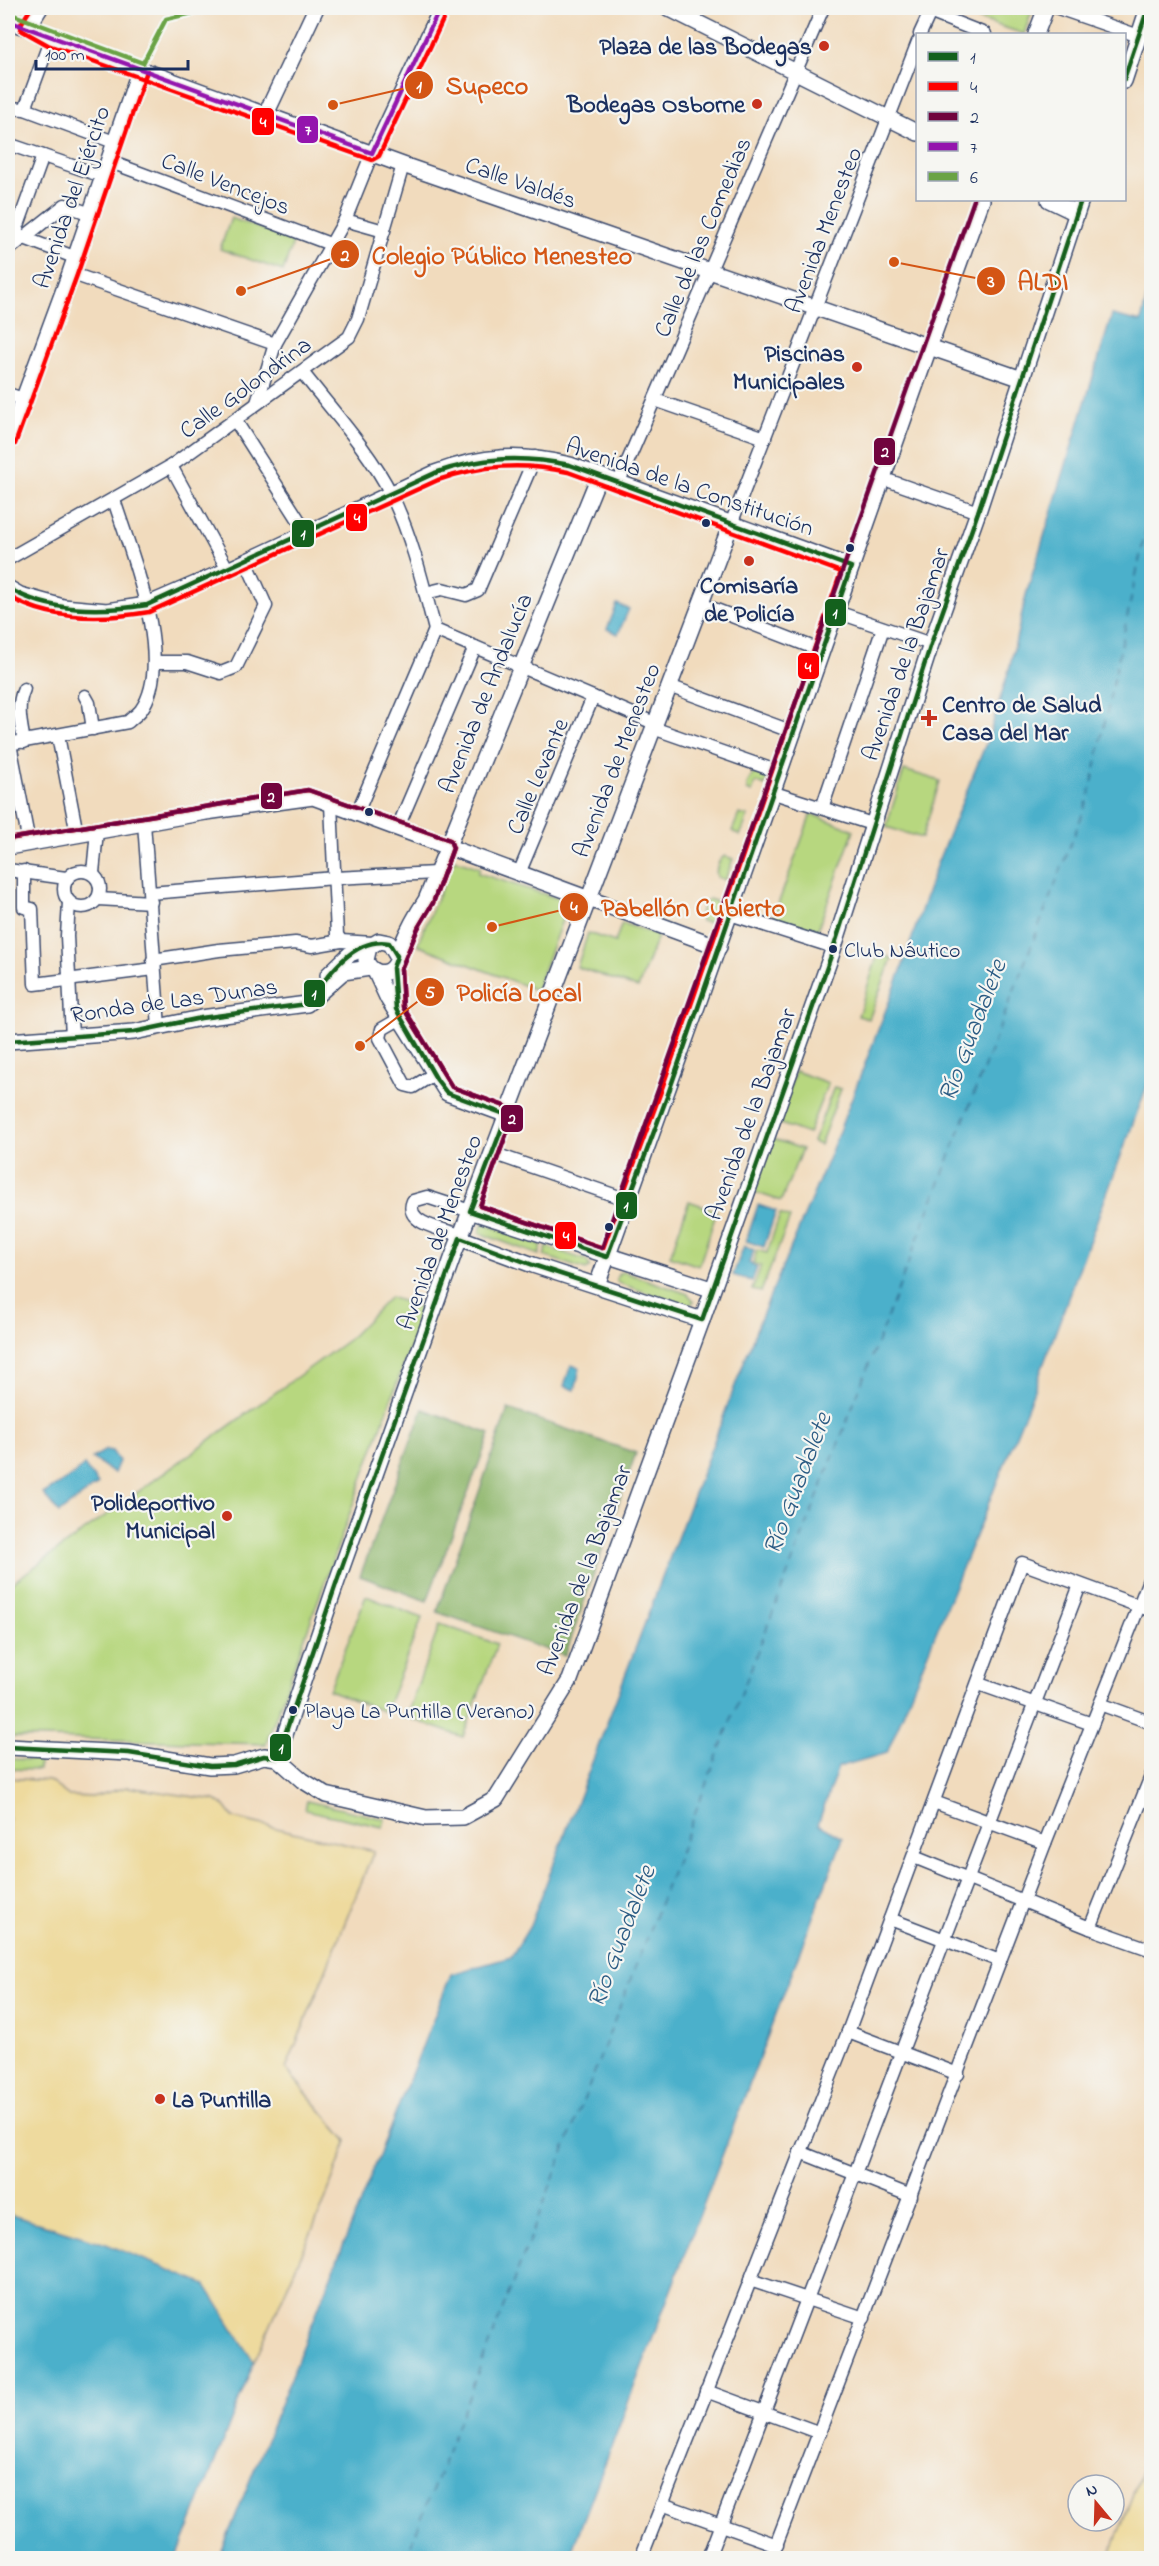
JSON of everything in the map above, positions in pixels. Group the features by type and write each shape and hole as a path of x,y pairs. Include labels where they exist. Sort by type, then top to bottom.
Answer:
{"street":[{"path":"28,27 40,8"},
{"path":"266,114 316,8"},
{"path":"257,403 275,344 345,220 372,153 440,8"},
{"path":"669,8 916,132"},
{"name":"Calle de las Comedias","path":"618,484 823,8"},
{"path":"1036,33 1046,8"},
{"path":"1058,8 1139,36"},
{"path":"1126,78 1148,8"},
{"path":"920,33 927,9 983,33"},
{"name":"Calle Valdés","path":"8,21 404,165 1022,379"},
{"path":"25,109 51,38"},
{"name":"Avenida Menesteo","path":"731,524 916,47"},
{"name":"Avenida del Ejército","path":"8,441 70,273 140,69"},
{"path":"8,110 25,109 114,142"},
{"path":"8,144 102,176"},
{"path":"8,250 43,156"},
{"name":"Calle Vencejos","path":"108,161 330,244"},
{"name":"Calle Golondrina","path":"8,559 26,546 114,500 171,466 302,372 355,330 404,165"},
{"path":"597,1285 884,479 928,346 982,201"},
{"path":"1054,201 1078,206"},
{"path":"16,232 65,205 91,213"},
{"name":"Avenida de la Bajamar","path":"278,1758 302,1780 326,1795 426,1818 463,1817 496,1799 570,1680 702,1320 711,1289 834,947 931,644 978,512 1078,206"},
{"path":"345,220 384,231"},
{"path":"16,232 75,257"},
{"path":"70,273 275,344"},
{"path":"302,372 351,434 391,493 411,545 435,630 357,813"},
{"path":"8,394 23,399"},
{"path":"655,400 765,438"},
{"path":"234,420 306,532"},
{"path":"425,593 442,589 466,595 478,590 535,457"},
{"name":"Avenida de la Constitución","path":"8,586 20,595 63,607 107,611 147,605 228,570 435,473 471,461 535,457 599,476 851,567"},
{"path":"171,466 228,570"},
{"name":"Avenida de Andalucía","path":"393,956 426,900 446,846 599,476"},
{"path":"884,479 978,512"},
{"path":"29,843 9,744 128,722 142,709 151,686 155,662 147,605 114,500"},
{"name":"Avenida de Menesteo","path":"278,1758 337,1581 470,1211 550,1006 588,897 731,524"},
{"path":"155,662 187,662 221,673 236,667 266,606 246,561"},
{"path":"8,572 8,586"},
{"path":"700,604 822,651"},
{"path":"837,612 931,644"},
{"path":"822,808 884,628"},
{"path":"435,630 593,696 654,726 779,772"},
{"path":"398,827 475,647"},
{"path":"669,686 793,732"},
{"path":"24,689 20,697 19,716 24,742"},
{"path":"85,696 89,704 93,729"},
{"name":"Calle Levante","path":"520,871 593,696"},
{"path":"58,736 77,834"},
{"path":"771,792 872,824"},
{"path":"8,847 303,797 398,827 719,947"},
{"path":"331,804 337,935 341,940"},
{"path":"144,823 159,1027"},
{"path":"93,873 97,831"},
{"path":"8,870 66,878"},
{"path":"24,871 24,907 32,909 35,984 69,981 219,950 295,943 312,946 341,940 371,945 393,956 398,1014"},
{"path":"69,902 73,907 96,903 100,894 97,877 93,873 90,871 69,874 63,882 69,902 72,1037"},
{"path":"98,899 151,898 335,878 436,873"},
{"path":"730,914 834,947"},
{"path":"371,945 366,955 372,970 447,1093 507,1115"},
{"path":"307,1004 326,977 350,954 371,945"},
{"name":"Ronda de Las Dunas","path":"8,1041 72,1037 159,1027 307,1004 335,976 350,969 384,972 393,956"},
{"path":"398,1014 382,1029 380,1038 405,1084 413,1087 434,1074"},
{"path":"492,1153 628,1200"},
{"path":"702,1320 533,1265 423,1223 412,1213 411,1206 413,1200 427,1197 711,1289"},
{"path":"641,2559 848,2032 1022,1563 1152,1611"},
{"path":"771,2559 1045,1843 1152,1572"},
{"path":"708,2559 1080,1584"},
{"path":"979,1684 1092,1724"},
{"path":"1100,1704 1152,1723"},
{"path":"8,1747 129,1753 210,1766 234,1765 264,1756 278,1758"},
{"path":"1090,1928 1152,1774"},
{"path":"934,1802 1045,1843"},
{"path":"914,1857 1090,1928 1151,1946"},
{"path":"890,1919 1000,1961"},
{"path":"848,2032 958,2074"},
{"path":"800,2152 911,2196"},
{"path":"750,2280 864,2318"},
{"path":"706,2391 820,2433"},
{"path":"662,2504 777,2545"}],"green space":[{"path":"945,8 1033,8 1024,33"},
{"path":"231,218 294,240 283,271 220,249"},
{"path":"756,769 770,774 765,786 756,782 752,792 747,790 747,784"},
{"path":"904,770 940,781 922,838 886,827"},
{"path":"739,814 748,816 740,836 732,831"},
{"path":"811,814 854,830 816,934 773,918"},
{"path":"725,856 733,859 725,880 717,877 716,871 719,862"},
{"path":"454,859 480,868 478,873 560,899 560,908 566,910 536,990 417,945"},
{"path":"709,899 718,902 710,923 701,921 702,908"},
{"path":"622,923 658,935 638,988 577,967 588,933 615,942"},
{"path":"878,954 892,958 869,1019 858,1016"},
{"path":"795,1071 828,1083 808,1134 778,1123"},
{"path":"834,1087 841,1089 820,1145 813,1142"},
{"path":"773,1139 802,1149 781,1201 754,1192"},
{"path":"689,1201 717,1211 699,1266 670,1256"},
{"path":"780,1214 790,1218 761,1292 752,1290 761,1266 753,1263 757,1250 767,1253"},
{"path":"483,1223 542,1245 539,1255 479,1233"},
{"path":"547,1247 586,1260 590,1267 586,1270 544,1256"},
{"path":"624,1272 688,1294 694,1301 689,1306 684,1305 618,1283 616,1279 619,1273"},
{"name":"Polideportivo Municipal","path":"390,1297 424,1309 266,1744 8,1737 8,1586 348,1340"},
{"path":"423,1409 490,1434 427,1601 360,1576"},
{"path":"508,1409 636,1453 565,1656 437,1612"},
{"path":"366,1596 422,1618 385,1712 329,1690"},
{"path":"440,1624 497,1644 463,1737 406,1717"},
{"path":"8,1759 39,1760 39,1770 8,1769"},
{"path":"307,1801 385,1819 383,1827 305,1810"}],"sand":[{"name":"La Puntilla","path":"8,1778 49,1781 69,1796 92,1797 127,1787 215,1800 225,1806 234,1818 374,1851 286,2069 347,2141 322,2208 254,2362 206,2285 106,2244 8,2214"},
{"path":"1151,2457 1151,2558 1124,2558 1110,2555 1118,2533 1126,2533 1126,2512 1146,2459"}],"water":[{"name":"Río Guadalete","path":"1151,279 1151,1075 1028,1406 887,1753 838,1767 818,1824 843,1838 569,2558 219,2558 451,1974 511,1957 530,1926 758,1325 829,1157 902,968 936,866 989,736 1010,666 1026,595 1112,315 1141,322"},
{"path":"617,604 629,609 618,634 607,629"},
{"path":"758,1205 776,1211 764,1247 746,1241"},
{"path":"744,1246 754,1250 749,1263 757,1267 752,1281 733,1275"},
{"path":"571,1365 580,1368 575,1390 564,1386"},
{"path":"106,1450 112,1451 119,1461 114,1473 92,1458"},
{"path":"84,1465 98,1484 59,1513 43,1494 75,1474"},
{"path":"8,2214 106,2244 206,2285 254,2362 177,2558 8,2558"}],"ferry route":[{"path":"406,2558 1089,797 1152,500"}],"transit line":[{"name":"4","path":"31,8 21,24 21,30 48,45 372,160 379,156 447,11"},
{"name":"6","path":"11,14 143,63 166,19 215,8"},
{"name":"7","path":"8,21 372,153 440,8"},
{"name":"1","path":"1126,73 1148,8"},
{"name":"4","path":"15,444 77,275 147,71"},
{"name":"2","path":"8,839 308,790 450,840 453,848 433,903 418,928 401,969 403,1007 452,1087 510,1108 514,1113 480,1206 602,1248 974,201"},
{"name":"1","path":"8,1747 129,1753 210,1766 234,1765 264,1756 277,1758 337,1581 460,1238 533,1265 702,1320 832,953 931,644 978,512 1081,201"},
{"name":"1","path":"8,588 24,596 58,606 112,609 147,605 435,473 469,464 502,459 535,460 570,465 851,567 667,1097 607,1257 470,1211 507,1115 447,1093 437,1080 396,1009 393,968 397,956 389,943 364,946 341,961 307,1004 201,1018 134,1032 8,1041"},
{"name":"4","path":"8,596 24,604 59,614 95,617 149,612 438,480 486,468 518,466 568,472 841,572 660,1094 603,1248 480,1206 514,1113 510,1108 452,1087 403,1007 401,969 418,928 433,903 453,848 450,840 308,790 8,839"}],"place":[{"name":"Plaza de las Bodegas","path":"824,46"},
{"name":"Bodegas Osborne","path":"757,104"},
{"name":"Supeco","path":"333,105"},
{"name":"ALDI","path":"894,262"},
{"name":"Colegio Público Menesteo","path":"241,291"},
{"name":"Piscinas Municipales","path":"857,367"},
{"name":"Comisaría de Policía","path":"749,561"},
{"name":"Centro de Salud Casa del Mar","path":"929,718"},
{"name":"Pabellón Cubierto","path":"492,927"},
{"name":"Club Náutico","path":"833,949"},
{"name":"Policía Local","path":"360,1046"},
{"name":"Polideportivo Municipal","path":"227,1516"},
{"name":"Playa La Puntilla (Verano)","path":"293,1710"},
{"name":"La Puntilla","path":"160,2099"}]}
